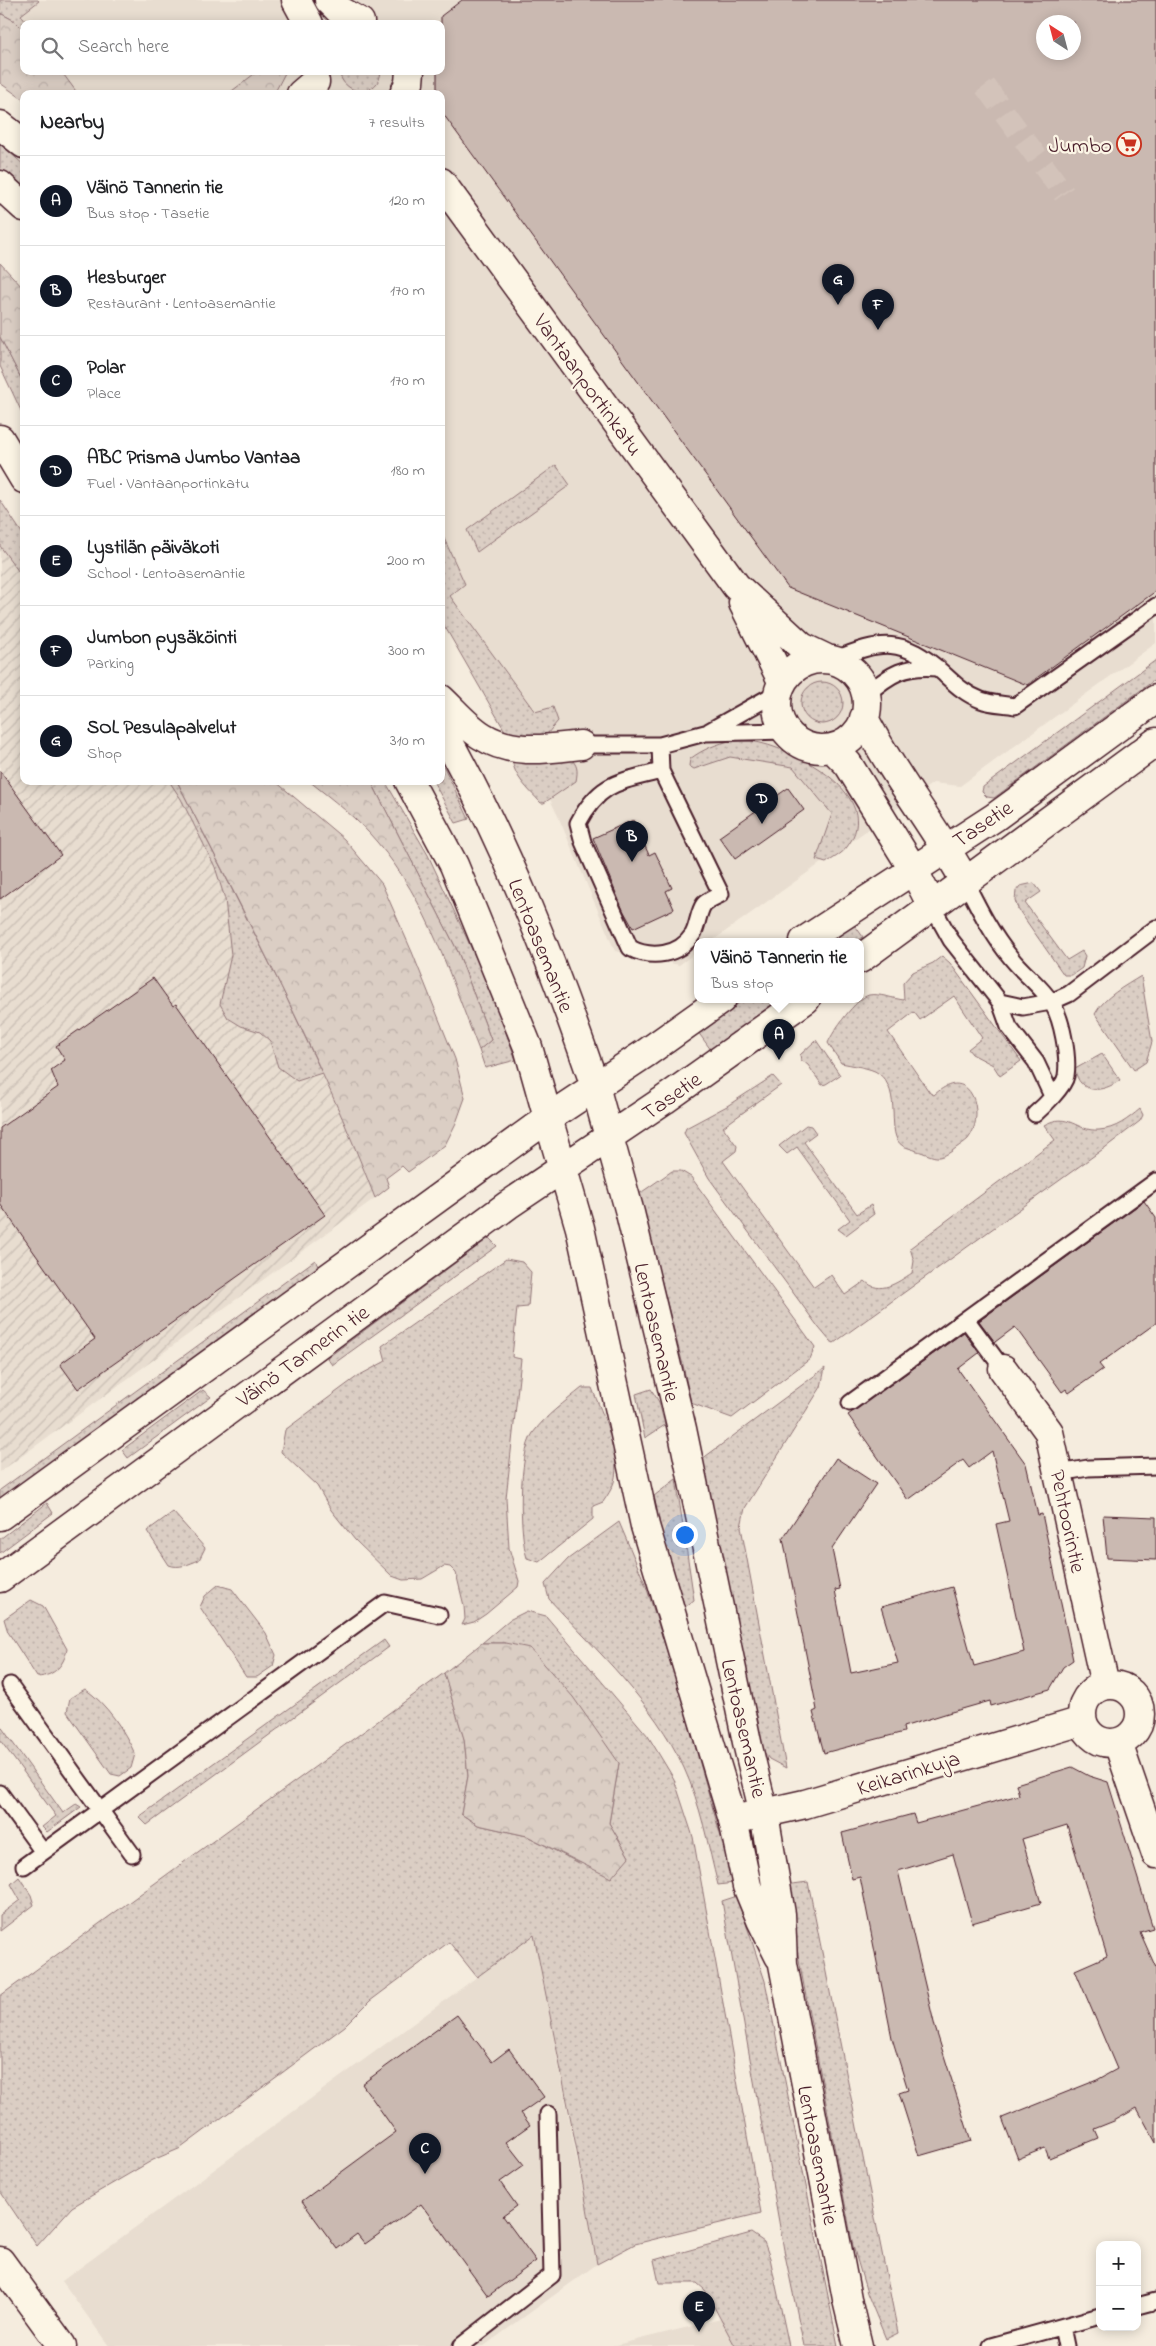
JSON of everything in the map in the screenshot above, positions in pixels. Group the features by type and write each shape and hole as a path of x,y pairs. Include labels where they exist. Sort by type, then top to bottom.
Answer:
{"main road":[{"path":"296,0 307,20"},
{"path":"329,0 340,10 357,20"},
{"path":"406,90 410,75"},
{"path":"0,125 20,141"},
{"path":"0,185 20,204"},
{"name":"Vantaanportinkatu","path":"445,187 736,586 802,647 848,666 859,678 865,707 898,777 947,848 965,881"},
{"path":"0,439 20,472"},
{"name":"Vantaanportinkatu","path":"736,586 780,687 776,708 785,731"},
{"path":"780,687 796,666 810,660 829,659"},
{"name":"Tasetie","path":"809,938 994,817 1156,699"},
{"path":"445,703 480,735 496,743 519,749 539,750 581,745"},
{"path":"785,731 793,739 808,747 832,748 847,741 858,730 865,707"},
{"name":"Lentoasemantie","path":"445,736 503,851 545,950 595,1086 630,1213 682,1429 693,1490 764,1814 781,1914 783,1964 848,2304 858,2346"},
{"name":"Tasetie","path":"864,956 1156,742"},
{"path":"832,748 848,764 913,869 932,906"},
{"name":"Lentoasemantie","path":"411,785 454,865 528,1047 583,1237 645,1526 733,1820 747,1886 761,1920 783,1964"},
{"path":"595,1086 646,1053 716,1003"},
{"name":"Tasetie","path":"608,1138 800,1003"},
{"name":"Väinö Tannerin tie","path":"0,1516 548,1118 595,1086"},
{"name":"Väinö Tannerin tie","path":"0,1578 564,1166 608,1138"},
{"name":"Pehtoorintie","path":"1003,1370 1049,1432 1105,1685"},
{"path":"1105,1685 1114,1685 1129,1691 1139,1705 1139,1724 1127,1740 1118,1743 1099,1742 1086,1730 1082,1721 1081,1712 1089,1694 1105,1685"},
{"name":"Keikarinkuja","path":"733,1820 804,1804 1082,1721"},
{"path":"1118,1743 1156,1854"},
{"path":"0,2261 62,2346"}],"lane":[{"path":"829,659 857,650 897,645 920,654 961,690 982,701 1015,706 1156,606"},
{"path":"865,707 883,680 901,670 921,667 938,668"},
{"path":"705,733 780,687"},
{"path":"581,745 660,745 705,733 785,731"},
{"path":"660,745 661,771 720,894 703,905 693,934 682,946 668,953 652,955 630,948 583,842 578,823 587,806 612,784 661,771"},
{"path":"965,881 988,926 1012,960 1051,1002 1060,1024 1066,1056 1066,1078 1035,1114"},
{"path":"932,906 951,940 1000,1002 1009,1027 1036,1062 1052,1096"},
{"path":"1000,1002 1023,1007 1051,1002 1069,994 1156,928"},
{"path":"850,1403 1156,1181"},
{"path":"966,1319 1003,1370"},
{"path":"1059,1473 1088,1468 1156,1466"},
{"path":"24,1866 385,1602 439,1615"},
{"path":"10,1684 132,1854"},
{"path":"0,1793 44,1852"},
{"path":"461,2346 552,2275 548,2114"},
{"path":"1141,2305 1156,2301"},
{"path":"992,2346 1096,2317"},
{"path":"1062,2327 1066,2346"}],"shaded area":[{"path":"0,0 1156,0 1156,643 960,786 933,783 716,938 694,938 694,954 679,965 615,951 558,816 516,729 445,617 445,90 26,90 0,70"},
{"path":"0,513 20,540 20,785 179,785 283,990 349,1131 375,1198 0,1472"},
{"path":"534,1935 597,2264 484,2346 109,2346 62,2281"},
{"path":"725,2318 735,2346 612,2346"}],"green space":[{"path":"0,0 39,1 21,15 24,20 20,20 20,26 0,13"},
{"path":"0,13 20,26 20,75 64,75 75,90 20,90 20,97 0,83"},
{"path":"253,75 284,75 276,90 233,90"},
{"path":"340,75 380,75 375,86 368,90 352,89"},
{"path":"0,144 20,162 20,186 0,169"},
{"path":"0,263 20,285 20,376 0,337"},
{"path":"0,337 20,376 20,408 0,366"},
{"path":"556,465 570,485 477,552 467,530"},
{"path":"0,500 20,530 20,574 0,546"},
{"path":"445,541 465,584 450,596 535,712 553,707 558,721 547,734 524,737 505,731 445,627"},
{"path":"1156,660 1156,679 994,798 987,797 982,792 983,787"},
{"path":"818,682 826,682 837,688 843,703 837,718 826,724 818,724 807,718 801,707 801,699 807,688"},
{"path":"733,740 753,741 793,754 831,778 846,793 855,810 856,828 845,850 826,863 816,860 832,814 793,767 730,757 694,769 689,766 690,759 700,752"},
{"path":"569,757 577,768 576,781 544,803 541,803 522,782 516,772 512,759"},
{"path":"445,769 469,819 456,823 435,785 445,785"},
{"path":"172,785 179,785 283,990 322,1073 297,1081 278,1067 270,1041 260,1032 241,1026 228,1018 220,1004 231,955 225,899 215,867 181,799"},
{"path":"179,785 280,785 344,839 382,884 412,952 455,1059 465,1098 456,1123 445,1145 408,1172 402,1166 386,1178 389,1187 375,1198 331,1092 256,936"},
{"path":"314,785 373,785 458,952 491,1040 479,1050 437,942 411,889 377,842 344,810"},
{"path":"373,785 387,785 428,855 488,984 516,1060 485,1068 479,1050 491,1040 458,952"},
{"path":"1034,883 1041,892 1025,903 1067,960 1082,951 1085,956 1082,968 1072,975 1064,975 1018,909 1015,900 1016,891 1020,886"},
{"path":"854,924 863,937 862,938 833,938"},
{"path":"942,956 950,963 1021,1061 1000,1076 993,1065 972,1054 968,1049 982,1038 954,996 920,1020 914,1012 888,1032 930,1093 934,1095 947,1086 958,1084 966,1088 972,1095 976,1117 974,1129 968,1139 948,1154 937,1157 903,1146 895,1133 892,1102 886,1081 875,1071 841,1063 828,1043 857,1003 864,1003 864,997 877,995 904,1000 903,983 913,972 933,963"},
{"path":"1141,976 1152,1042 1146,1062 1134,1070 1095,1014 1109,997"},
{"path":"739,1003 775,1003 711,1050 698,1032"},
{"path":"816,1040 840,1075 822,1085 808,1065 801,1060 800,1055"},
{"path":"1102,1054 1120,1080 1099,1089 1093,1089 1081,1084 1075,1069"},
{"path":"773,1076 781,1085 723,1127 737,1146 736,1151 723,1161 814,1287 831,1275 845,1295 865,1281 877,1287 889,1286 912,1273 914,1261 910,1248 1055,1140 1044,1125 1060,1120 1091,1130 1099,1130 1116,1126 1140,1109 1143,1115 1140,1121 1106,1147 834,1343 819,1328 709,1178 684,1133 686,1128 727,1106"},
{"path":"806,1125 811,1126 816,1133 804,1142 857,1214 871,1205 874,1214 846,1235 838,1229 850,1220 797,1147 787,1154 779,1146"},
{"path":"672,1171 681,1171 691,1177 815,1347 810,1359 732,1418 691,1403 639,1194"},
{"path":"489,1238 497,1246 332,1365 327,1358"},
{"path":"506,1259 522,1262 531,1272 528,1307 517,1308 512,1357 521,1359 506,1498 509,1548 519,1581 518,1587 486,1614 474,1622 462,1625 465,1619 464,1606 456,1573 450,1567 444,1566 422,1579 403,1580 392,1576 355,1540 331,1510 317,1486 281,1452 285,1430 358,1376 386,1361 382,1346"},
{"path":"315,1260 320,1267 0,1499 0,1490"},
{"path":"825,1368 821,1387 745,1508 741,1527 786,1768 769,1759 757,1742 702,1459"},
{"path":"582,1388 592,1388 610,1434 616,1471 614,1482 603,1502 593,1506 593,1519 539,1562 527,1558 522,1531 522,1476 528,1444 533,1433 544,1420"},
{"path":"651,1389 659,1402 665,1425 645,1438 636,1394"},
{"path":"203,1390 211,1397 128,1458 122,1450"},
{"path":"676,1479 694,1600 685,1607 664,1545 654,1496"},
{"path":"47,1503 53,1513 0,1553 0,1539"},
{"path":"173,1512 205,1548 199,1560 180,1566 169,1565 147,1531"},
{"path":"619,1522 646,1586 676,1679 734,1883 718,1885 695,1796 672,1744 641,1700 605,1658 549,1599 545,1584 568,1559"},
{"path":"218,1585 232,1589 266,1633 276,1655 273,1666 257,1677 246,1677 200,1607 205,1596"},
{"path":"31,1600 43,1606 67,1649 64,1660 58,1669 37,1677 8,1632 4,1619"},
{"path":"527,1611 546,1616 648,1736 674,1779 693,1837 761,2213 635,2244 597,2264 576,2146 534,1935 477,1977 449,1942 370,2001 345,2026 181,2148 153,2160 72,2207 37,2246 0,2191 0,1996 444,1673 464,1738 468,1776 461,1814 478,1825 527,1836 579,1863 629,1857 609,1823 619,1763 505,1643 482,1643 509,1620"},
{"path":"384,1640 389,1647 147,1825 139,1817"},
{"path":"482,1643 505,1643 530,1648 573,1697 619,1763 609,1823 629,1857 611,1878 527,1836 478,1825 461,1814 468,1776 464,1739 444,1673"},
{"path":"85,1689 108,1710 126,1736 135,1754 131,1768 120,1776 111,1774 67,1712 70,1698"},
{"path":"0,1725 63,1813 76,1804 81,1807 47,1832 42,1827 56,1816 0,1740"},
{"path":"19,1877 31,1895 34,1905 0,1931 0,1915 20,1900 11,1884"},
{"path":"808,1882 898,2333 886,2339 867,2293 853,2246 785,1885"},
{"path":"737,1896 765,1981 838,2346 804,2346 784,2250 722,1901"},
{"path":"751,2233 764,2242 770,2258 789,2346 735,2346 705,2290 697,2283 659,2283 654,2260"}],"building":[{"path":"462,0 1156,0 1156,591 1027,685 788,588 445,116 445,90 437,90 437,75 445,75 445,20 441,20 441,16"},
{"path":"0,771 61,855 0,899"},
{"path":"788,788 804,810 735,859 719,837"},
{"path":"633,820 649,855 655,852 672,888 666,891 674,909 633,928 623,910 593,838"},
{"path":"153,978 173,1006 176,1004 325,1215 78,1389 60,1364 95,1339 0,1204 0,1128 58,1087 51,1070 65,1060 56,1046"},
{"path":"1144,1201 1156,1218 1156,1323 1099,1364 1103,1369 1069,1393 1066,1389 1062,1392 1015,1327 995,1342 979,1321"},
{"path":"964,1332 979,1353 958,1369 1026,1464 1038,1515 1042,1514 1073,1660 1063,1667 1050,1689 991,1706 990,1701 903,1727 904,1732 824,1753 813,1712 817,1710 783,1538 836,1458 876,1484 832,1549 840,1589 835,1590 851,1673 898,1663 881,1607 952,1587 974,1666 1024,1652 996,1524 1009,1521 992,1451 969,1468 963,1460 908,1500 848,1415"},
{"path":"1103,1515 1156,1517 1156,1560 1107,1558"},
{"path":"1072,1767 1089,1776 1108,1782 1153,1928 1140,1932 1156,1968 1156,2143 1137,2108 1114,2121 1094,2129 1098,2138 1049,2158 1045,2148 1018,2159 1002,2118 1097,2080 1117,2069 1075,1970 1107,1956 1067,1825 1022,1839 1041,1903 972,1923 953,1854 898,1871 935,2027 971,2141 919,2156 899,2093 908,2090 892,2038 860,1877 852,1879 842,1833 913,1814 916,1823 1019,1795 1016,1784"},
{"path":"457,2015 492,2062 509,2049 544,2097 521,2113 530,2125 506,2142 524,2165 500,2182 517,2206 503,2216 536,2261 488,2296 421,2204 365,2244 357,2234 337,2249 302,2201 396,2132 362,2084"}],"tunnel":[{"path":"985,86 1064,194"}],"place":[{"name":"Jumbo","path":"1129,144"},
{"name":"SOL Pesulapalvelut","path":"838,305"},
{"name":"Jumbon pysäköinti","path":"878,330"},
{"name":"ABC Prisma Jumbo Vantaa","path":"762,824"},
{"name":"Hesburger","path":"632,862"},
{"name":"Väinö Tannerin tie","path":"779,1060"},
{"name":"Polar","path":"425,2174"},
{"name":"Lystilän päiväkoti","path":"699,2332"}]}
